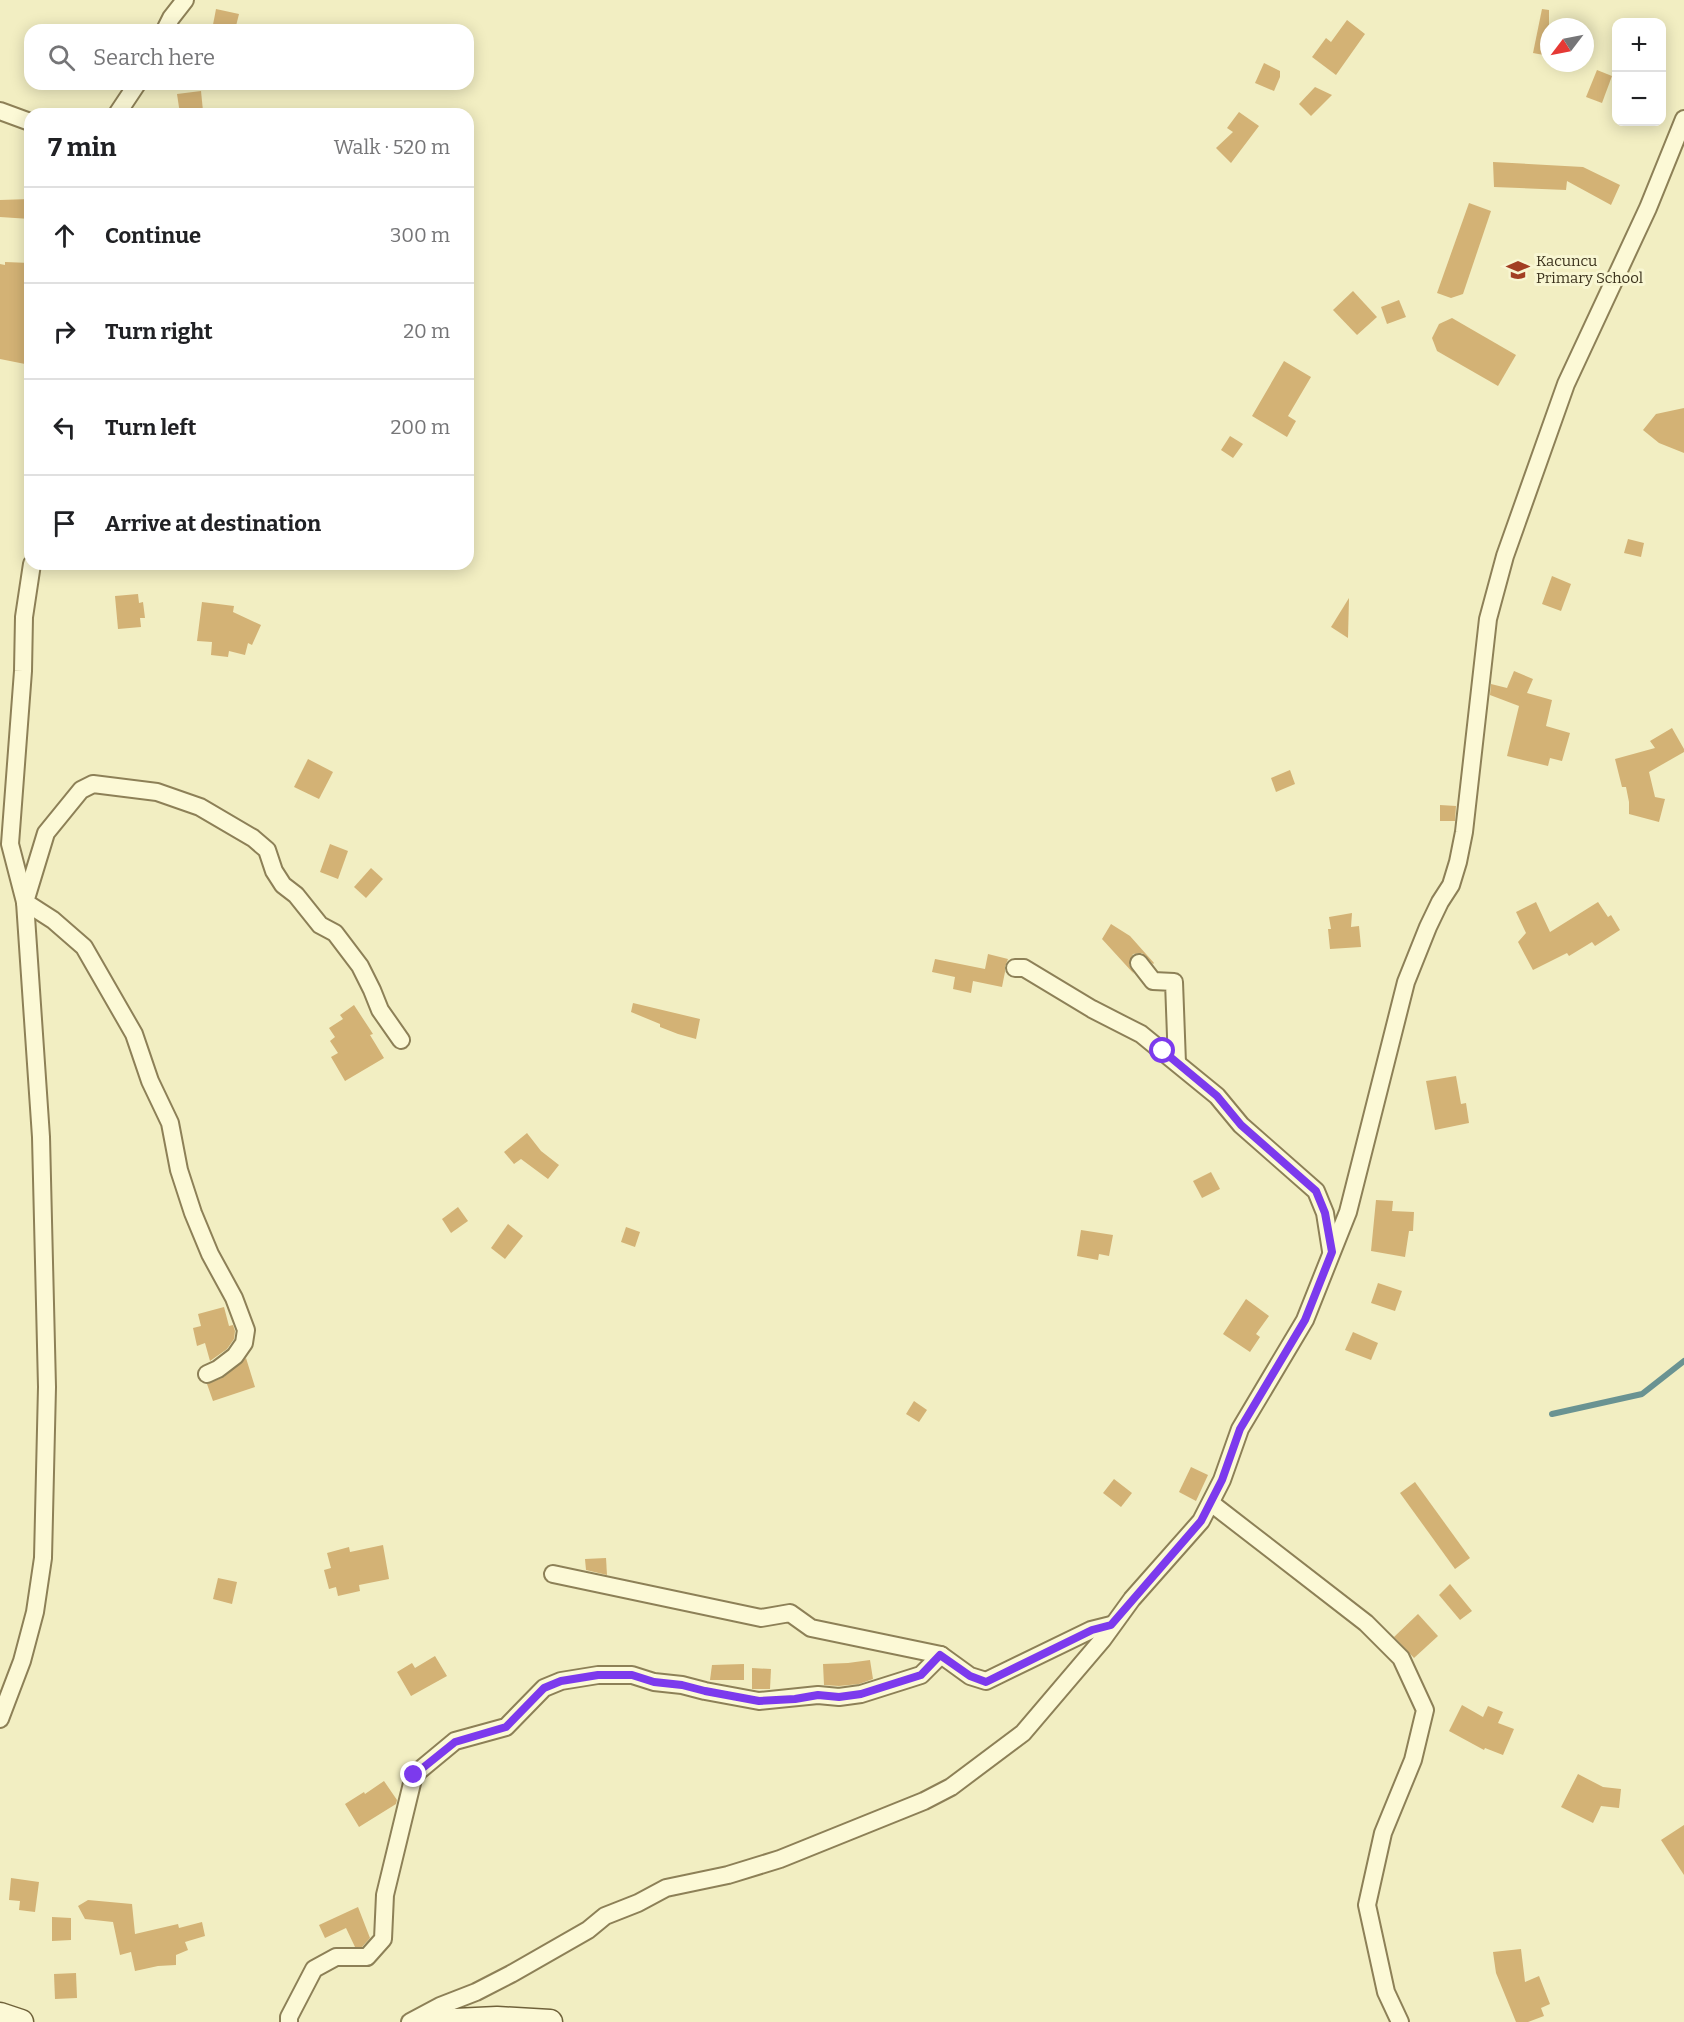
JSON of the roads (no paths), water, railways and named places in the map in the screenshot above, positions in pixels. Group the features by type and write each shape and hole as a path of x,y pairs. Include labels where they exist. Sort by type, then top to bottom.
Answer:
{"main road":[{"path":"0,2015 21,2022"},
{"path":"434,2022 497,2019 550,2022"}],"street":[{"path":"168,24 185,0"},
{"path":"121,108 133,90"},
{"path":"0,111 24,120"},
{"path":"410,2022 511,1974 588,1929 605,1916 638,1903 666,1888 728,1875 780,1859 924,1802 951,1787 1023,1732 1201,1521 1222,1480 1240,1429 1305,1320 1348,1212 1406,982 1428,927 1451,885 1458,862 1464,832 1488,619 1505,556 1566,384 1648,208 1684,119"},
{"path":"0,1719 22,1661 35,1612 43,1558 47,1387 41,1137 25,902 10,844 23,671 24,617 31,570"},
{"path":"25,902 46,833 81,790 93,784 157,792 200,807 253,838 267,850 274,871 283,885 296,895 320,925 335,933 355,960 380,1010 401,1040"},
{"path":"25,902 53,920 84,947 134,1034 150,1081 170,1123 179,1170 193,1213 210,1254 234,1298 246,1330 244,1343 235,1356 207,1374"},
{"path":"1139,963 1152,981 1174,982 1177,1063"},
{"path":"1015,968 1024,968 1092,1010 1141,1034 1217,1096 1241,1125 1316,1191 1325,1213 1332,1252"},
{"path":"1211,1503 1366,1623 1401,1658 1425,1710 1413,1760 1383,1833 1367,1905 1386,1992 1400,2022"},
{"path":"553,1574 761,1618 790,1612 811,1628 940,1655 970,1676 986,1682 1092,1630 1111,1625"},
{"path":"289,2022 289,2017 314,1969 336,1957 367,1957 383,1939 385,1895 414,1775 455,1742 506,1727 544,1688 561,1681 589,1676 632,1675 654,1682 682,1685 759,1701 818,1695 839,1697 861,1694 921,1675 940,1655"}],"waterway":[{"path":"1552,1414 1642,1394 1684,1361"}],"place":[{"name":"Kacuncu Primary School","path":"1518,270"}]}
